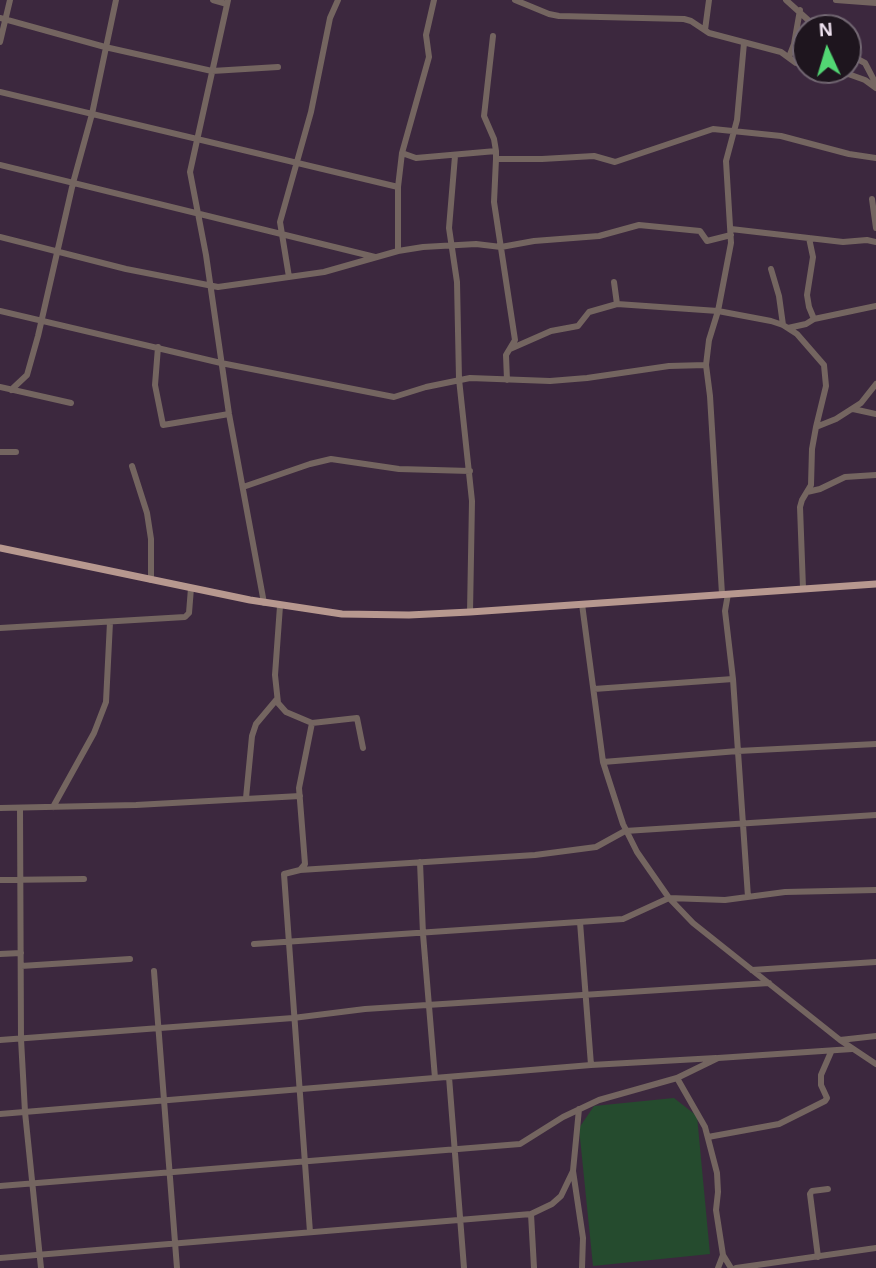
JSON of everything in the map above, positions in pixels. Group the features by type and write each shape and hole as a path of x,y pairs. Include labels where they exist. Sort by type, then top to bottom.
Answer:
{"main road":[{"path":"0,548 264,603 342,614 470,612 876,584"}],"street":[{"path":"0,42 3,19 10,0"},
{"path":"11,390 27,376 38,336 56,252 92,114 116,0"},
{"path":"213,0 228,2 190,172 211,286 229,414 264,603"},
{"path":"289,277 280,222 311,111 330,18 338,0"},
{"path":"398,251 398,187 402,153 429,57 426,35 434,0"},
{"path":"515,0 549,14 684,19 715,35 781,52 792,59"},
{"path":"705,30 709,0"},
{"path":"786,0 804,14"},
{"path":"836,0 876,2"},
{"path":"789,57 800,10"},
{"path":"3,19 105,47 212,71 278,67"},
{"path":"493,36 484,116 494,139 494,188 515,340 506,355 507,380"},
{"path":"744,43 738,110 726,161 731,232 706,365 725,611 733,679 748,897"},
{"path":"862,61 876,86"},
{"path":"0,92 398,187"},
{"path":"402,153 416,158 496,155 542,159 594,156 615,162 708,130 781,136 849,154 876,158"},
{"path":"455,156 449,228 457,282 459,379 470,471 470,612"},
{"path":"0,165 377,258"},
{"path":"872,200 876,228"},
{"path":"0,237 211,286 229,286 324,272 398,251 451,244 501,247 534,241 599,236 639,225 701,231 707,241 731,232 843,242 866,240 876,243"},
{"path":"809,238 813,257 807,295 808,307 814,319"},
{"path":"771,269 786,326 806,341 824,365 826,386 812,449 811,485 800,507 803,588"},
{"path":"614,282 617,304"},
{"path":"510,349 551,331 575,327 589,312 617,304 718,311 786,326 806,324 814,319 876,306"},
{"path":"0,311 221,363 394,397 459,379 587,379 639,370 706,365"},
{"path":"158,347 155,385 163,425 229,414"},
{"path":"816,427 853,409 876,384"},
{"path":"0,387 71,403"},
{"path":"853,409 876,414"},
{"path":"0,452 16,452"},
{"path":"243,487 331,459 399,469 470,471"},
{"path":"132,467 147,513 152,580"},
{"path":"807,492 845,477 876,475"},
{"path":"0,628 185,617 189,613 191,588"},
{"path":"582,604 604,762 625,831 637,852 670,898 693,923 840,1040 876,1064"},
{"path":"280,606 275,675 277,699 286,712 312,723 332,723 357,718 363,748"},
{"path":"53,807 94,733 106,702 110,622"},
{"path":"594,689 733,679"},
{"path":"246,798 252,736 256,724 277,699"},
{"path":"303,867 300,780 312,723"},
{"path":"604,762 738,751 876,744"},
{"path":"0,808 136,805 300,796"},
{"path":"20,807 21,1039 25,1112 41,1268"},
{"path":"310,1233 284,874 303,867 312,870 535,855 596,847 625,831 876,815"},
{"path":"420,862 435,1078"},
{"path":"0,880 84,879"},
{"path":"254,944 623,919 670,898 725,900 785,892 876,890"},
{"path":"580,922 590,1065"},
{"path":"0,954 20,953"},
{"path":"21,966 130,959"},
{"path":"752,970 876,962"},
{"path":"154,971 177,1268"},
{"path":"0,1040 365,1009 769,983"},
{"path":"840,1040 876,1036"},
{"path":"0,1114 590,1065 852,1049"},
{"path":"708,1137 779,1124 825,1101 827,1098 821,1085 821,1075 831,1052"},
{"path":"0,1185 520,1144 599,1100 677,1078 718,1058"},
{"path":"449,1077 464,1268"},
{"path":"677,1078 701,1119 708,1137 718,1184 716,1210 723,1255 718,1268"},
{"path":"579,1109 573,1171 583,1237 582,1268"},
{"path":"0,1258 531,1214 552,1204 561,1196 573,1171"},
{"path":"818,1257 810,1194 812,1191 828,1189"},
{"path":"531,1214 534,1268"},
{"path":"723,1255 734,1268 876,1248"}],"green space":[{"path":"674,1098 697,1116 710,1254 593,1266 579,1128 594,1106"}]}
